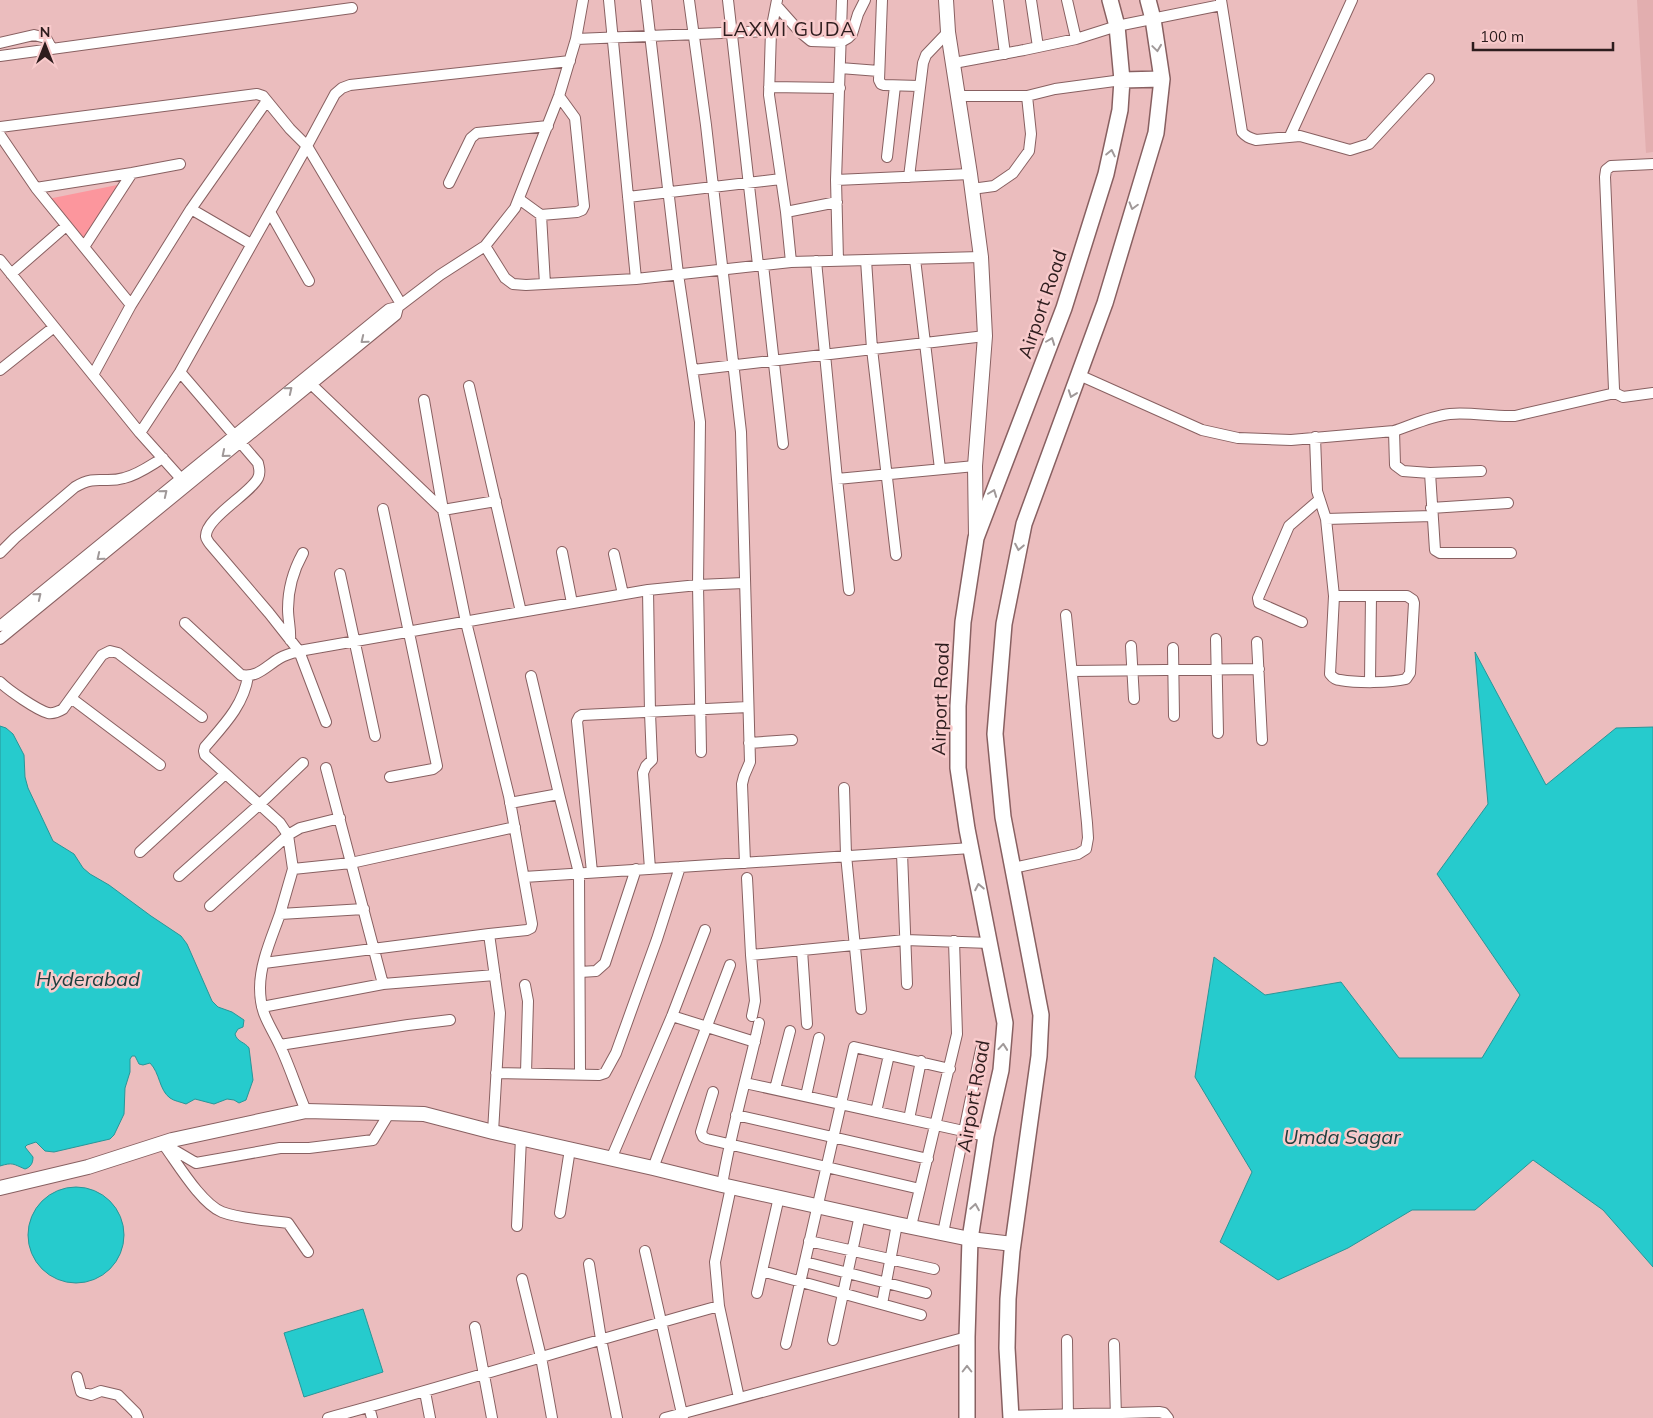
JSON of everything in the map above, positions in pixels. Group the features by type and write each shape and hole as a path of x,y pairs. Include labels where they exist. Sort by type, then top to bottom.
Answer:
{"main road":[{"name":"Airport Road","path":"967,1418 970,1238 986,1136 1001,1070 1005,1023 971,848 958,768 958,706 963,622 976,538 1064,308 1106,174 1120,110 1122,80 1117,26 1110,0"},
{"path":"1011,1417 1007,1348 1012,1244 1039,1056 1041,1015 1003,817 994,734 1004,624 1024,524 1105,303 1156,133 1162,79 1153,19 1148,0"},
{"path":"1122,80 1162,79"}],"street":[{"path":"0,639 389,309 400,306 485,246 507,219 519,200 560,96 576,39 583,0"},
{"path":"609,0 636,279"},
{"path":"646,0 678,274 700,422 698,585 701,752"},
{"path":"689,0 714,187 742,432 744,583 750,762 742,784 745,863"},
{"path":"728,0 749,183 774,361 783,444"},
{"path":"838,260 836,180 842,0"},
{"path":"776,2 800,32 811,41 840,42 852,34 858,14 865,0"},
{"path":"882,0 879,80 881,84 920,86"},
{"path":"946,0 948,32 981,257 985,336 975,466 976,538"},
{"path":"998,0 1005,54"},
{"path":"1031,0 1038,47"},
{"path":"1067,0 1076,39"},
{"path":"1290,136 1352,0"},
{"path":"776,2 771,31 769,87 791,262"},
{"path":"954,63 1076,39 1117,26 1221,3 1242,132 1245,136 1256,140 1300,136 1350,150 1368,144 1429,80"},
{"path":"0,56 352,8"},
{"path":"576,39 771,31"},
{"path":"909,177 920,86 926,55 948,32"},
{"path":"0,43 34,35 46,38 52,49"},
{"path":"140,433 180,372 307,146 334,94 350,85 570,61"},
{"path":"840,68 879,71"},
{"path":"958,96 1027,96 1055,89 1122,80"},
{"path":"887,157 895,86"},
{"path":"769,87 840,88"},
{"path":"0,127 251,94 263,96 266,102 307,146 400,306"},
{"path":"519,200 541,215 577,212 582,210 584,206 575,118 560,96"},
{"path":"972,189 994,186 1013,172 1029,152 1031,134 1027,96"},
{"path":"93,375 131,306 191,209 266,102"},
{"path":"449,183 471,138 476,133 548,126"},
{"path":"0,136 36,188 131,306"},
{"path":"36,188 180,164"},
{"path":"1615,393 1606,170 1611,166 1653,164"},
{"path":"84,247 132,173"},
{"path":"836,180 970,174"},
{"path":"628,197 782,179"},
{"path":"786,212 837,202"},
{"path":"191,209 251,244"},
{"path":"270,212 309,281"},
{"path":"541,215 545,284"},
{"path":"11,274 66,226"},
{"path":"485,246 505,278 513,284 526,285 636,279 791,262 981,257"},
{"path":"915,259 940,469"},
{"path":"0,260 140,433 184,482"},
{"path":"866,260 872,349 896,555"},
{"path":"816,261 849,590"},
{"path":"237,438 311,384 396,315 400,306"},
{"path":"1,368 54,327"},
{"path":"693,370 985,336"},
{"path":"180,372 258,463 260,472 257,480 207,530 206,538 298,651 326,722"},
{"path":"1079,375 1202,430 1238,438 1261,440 1291,440 1394,431 1438,416 1461,414 1515,416 1615,393 1623,397 1653,393"},
{"path":"311,384 443,510"},
{"path":"469,386 521,612"},
{"path":"264,962 531,928 532,920 515,827 466,622 443,510 424,400"},
{"path":"1394,431 1394,465 1403,471 1430,473 1481,471"},
{"path":"1314,437 1317,491 1326,519 1334,596 1330,674 1333,678 1339,680 1406,680 1410,673 1413,600 1407,596 1334,596"},
{"path":"0,553 15,538 85,480 98,478 124,479 163,458"},
{"path":"837,478 975,466"},
{"path":"1430,473 1434,550 1440,554 1511,553"},
{"path":"0,626 184,482"},
{"path":"1302,622 1259,603 1258,598 1288,526 1320,500"},
{"path":"443,510 496,501"},
{"path":"1326,519 1432,512 1508,503"},
{"path":"383,509 437,766 433,769 390,777"},
{"path":"290,640 291,630 288,610 290,583 294,567 302,552"},
{"path":"562,552 572,603"},
{"path":"614,554 623,594"},
{"path":"340,574 375,736"},
{"path":"185,623 241,675 248,676 257,674 281,657 298,651 648,590 744,583"},
{"path":"648,590 652,760 646,766 643,773 650,869"},
{"path":"1370,681 1371,596"},
{"path":"1012,868 1078,854 1086,849 1088,838 1087,823 1066,615"},
{"path":"1216,639 1218,733"},
{"path":"1258,642 1262,740"},
{"path":"1131,646 1134,699"},
{"path":"1173,648 1174,716"},
{"path":"0,682 47,713 56,713 71,698 102,655 110,651 118,653 202,717"},
{"path":"1072,671 1259,669"},
{"path":"248,676 247,688 241,701 229,719 205,747 204,751 225,774 280,823 288,835 293,869 264,962 260,987 262,1007 269,1027 280,1045 306,1111"},
{"path":"531,676 579,873 580,1073"},
{"path":"71,698 160,765"},
{"path":"592,872 577,721 579,717 582,715 748,707"},
{"path":"749,743 792,740"},
{"path":"179,876 303,763"},
{"path":"326,768 383,984"},
{"path":"140,852 225,774"},
{"path":"844,788 847,856 861,1009"},
{"path":"510,803 559,794"},
{"path":"210,906 288,835 300,828 340,818"},
{"path":"293,869 351,863 515,827"},
{"path":"524,877 971,848"},
{"path":"902,853 907,984"},
{"path":"496,1073 580,1073 599,1075 605,1073 616,1053 657,939 680,867"},
{"path":"580,972 596,971 605,962 636,869"},
{"path":"739,1398 719,1306 715,1262 726,1186 728,1145 755,1042 756,1020 750,955 747,878"},
{"path":"280,914 364,909"},
{"path":"611,1159 672,1016 705,930"},
{"path":"489,934 500,1014 493,1132"},
{"path":"750,955 905,940 990,943"},
{"path":"882,1304 890,1260 920,1189 957,1034 954,942"},
{"path":"802,950 807,1024"},
{"path":"654,1168 730,965"},
{"path":"262,1007 383,984 495,975"},
{"path":"525,984 528,1001 526,1073"},
{"path":"672,1016 755,1042"},
{"path":"280,1045 450,1020"},
{"path":"775,1090 790,1031"},
{"path":"806,1096 819,1038"},
{"path":"786,1344 854,1047 950,1069"},
{"path":"943,1233 981,1049"},
{"path":"876,1112 889,1055"},
{"path":"909,1119 920,1062"},
{"path":"745,1083 986,1136"},
{"path":"713,1092 701,1132 703,1137 707,1139 920,1189"},
{"path":"0,1188 88,1167 162,1143 306,1111 390,1112 424,1114 493,1132 726,1186 943,1233 1012,1244"},
{"path":"162,1143 196,1163 280,1148 309,1148 373,1140 390,1112"},
{"path":"736,1114 928,1159"},
{"path":"517,1226 521,1138"},
{"path":"162,1143 206,1202 222,1212 288,1223 308,1252"},
{"path":"560,1214 570,1149"},
{"path":"757,1293 779,1197"},
{"path":"833,1340 860,1215"},
{"path":"810,1242 934,1270"},
{"path":"645,1251 683,1416"},
{"path":"805,1262 926,1293"},
{"path":"589,1264 617,1418"},
{"path":"762,1271 921,1314"},
{"path":"522,1279 541,1357 552,1418"},
{"path":"328,1418 425,1392 601,1338 719,1306"},
{"path":"475,1327 492,1418"},
{"path":"665,1418 683,1416 739,1398 967,1337"},
{"path":"1067,1340 1068,1416"},
{"path":"1114,1344 1116,1415"},
{"path":"77,1377 80,1392 91,1395 101,1391 118,1395 136,1413 138,1418"},
{"path":"425,1392 430,1418"},
{"path":"369,1407 372,1418"},
{"path":"1011,1417 1164,1412 1168,1418"}],"shaded area":[{"path":"1637,0 1653,0 1653,152 1646,153"},
{"path":"127,183 84,246 48,199"}],"water":[{"name":"Umda Sagar","path":"1475,652 1546,785 1616,728 1653,727 1653,1267 1603,1210 1533,1160 1475,1210 1412,1210 1348,1248 1278,1280 1220,1242 1252,1172 1195,1077 1214,957 1265,995 1341,982 1399,1058 1482,1058 1520,995 1437,874 1488,804"},
{"name":"Hyderabad","path":"0,726 13,734 24,755 25,777 28,788 53,841 74,854 83,868 90,874 109,885 181,936 187,944 212,1001 218,1007 232,1012 244,1020 243,1027 238,1029 235,1034 237,1039 249,1048 253,1080 246,1100 239,1103 227,1099 214,1104 195,1099 186,1104 173,1100 166,1095 150,1063 139,1064 135,1056 132,1056 125,1088 124,1114 114,1135 110,1139 54,1152 45,1151 36,1142 25,1147 33,1157 29,1167 25,1169 10,1164 0,1166"},
{"path":"76,1187 95,1190 110,1201 121,1216 124,1235 121,1254 110,1269 95,1280 76,1283 57,1280 42,1269 31,1254 28,1235 31,1216 42,1201 57,1190"},
{"path":"363,1309 383,1372 304,1397 284,1333"}],"district":[{"name":"LAXMI GUDA","path":"789,29"}]}
